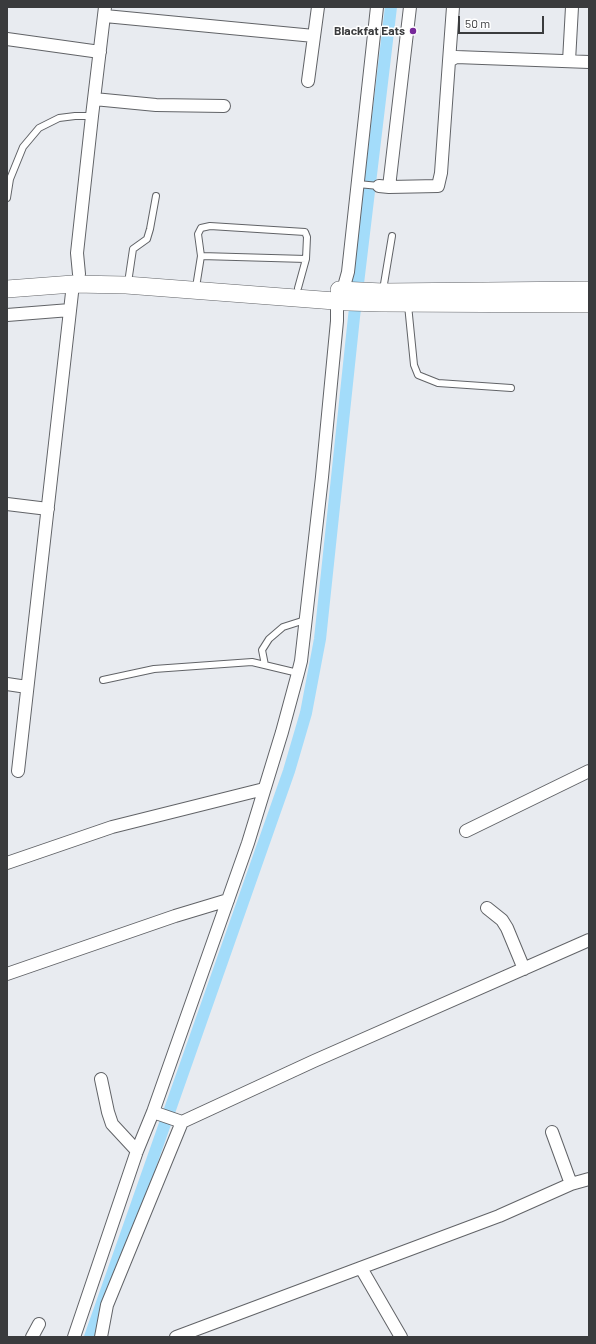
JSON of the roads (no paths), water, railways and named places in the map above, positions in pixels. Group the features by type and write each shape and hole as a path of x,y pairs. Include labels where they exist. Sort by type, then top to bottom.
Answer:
{"street":[{"path":"308,82 318,7"},
{"path":"355,295 348,272 360,184 377,7"},
{"path":"410,7 384,186 438,186 441,173 453,7"},
{"path":"569,61 572,7"},
{"path":"18,771 70,310 76,279 77,252 105,12 314,36"},
{"path":"7,39 100,52"},
{"path":"450,61 456,57 589,62"},
{"path":"94,99 156,105 224,106"},
{"path":"7,277 63,273 76,279 126,285 355,295 589,290"},
{"path":"7,289 76,279 129,276 298,288 355,295 408,304 589,304"},
{"path":"74,1337 137,1151 156,1113 248,843 282,732 298,673 301,661 322,477 337,321 355,295"},
{"path":"7,315 70,310"},
{"path":"7,504 48,509"},
{"path":"7,684 27,687"},
{"path":"466,831 589,771"},
{"path":"7,863 112,827 264,789"},
{"path":"7,974 199,908 228,900"},
{"path":"487,908 502,920 507,928 524,969"},
{"path":"156,1113 178,1121 589,940"},
{"path":"101,1079 112,1124 137,1151"},
{"path":"101,1337 107,1305 178,1121"},
{"path":"552,1132 571,1184"},
{"path":"176,1337 499,1216 571,1184 589,1179"},
{"path":"361,1268 401,1337"},
{"path":"32,1337 40,1324"}],"lane":[{"path":"7,198 10,179 23,147 39,128 59,118 92,116"},
{"path":"360,184 384,186"},
{"path":"129,276 133,249 146,238 150,229 156,196"},
{"path":"197,281 201,256 198,234 201,228 210,226 305,232 307,237 306,260 298,288"},
{"path":"355,295 392,236"},
{"path":"201,256 306,260"},
{"path":"408,304 414,365 418,375 438,383 511,388"},
{"path":"265,665 262,650 269,639 283,627 305,620"},
{"path":"103,680 154,669 252,662 298,673"}],"waterway":[{"path":"90,1337 289,771 306,713 320,639 354,317 391,7"}],"place":[{"name":"Blackfat Eats","path":"413,31"}]}
